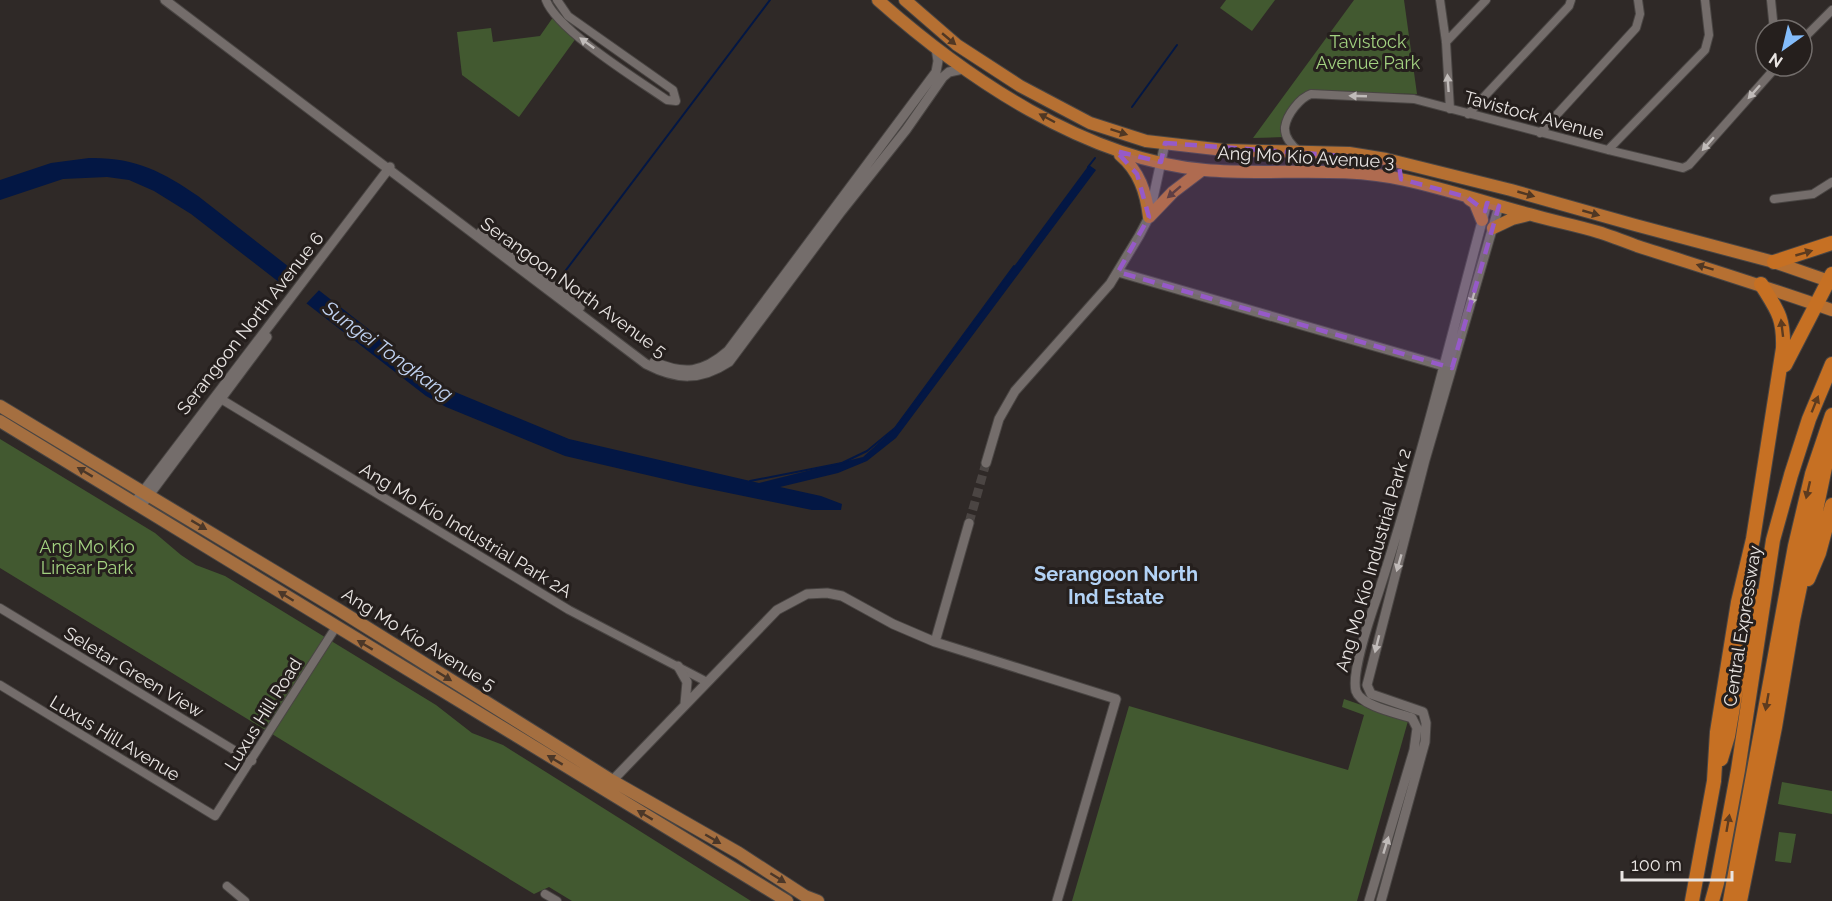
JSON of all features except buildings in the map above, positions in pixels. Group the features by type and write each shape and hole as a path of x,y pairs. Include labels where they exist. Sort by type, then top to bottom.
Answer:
{"highway":[{"name":"Ang Mo Kio Avenue 3","path":"878,0 963,69 1010,98 1116,151 1141,159 1202,170 1244,173 1343,173 1403,179 1598,232 1761,284 1832,310"},
{"name":"Ang Mo Kio Avenue 3","path":"905,0 957,45 1020,86 1090,123 1146,141 1224,150 1349,153 1394,160 1774,261 1831,279"},
{"path":"1116,151 1131,164 1137,174 1147,196 1149,217"},
{"path":"1391,177 1396,175 1400,169 1394,160"},
{"path":"1149,217 1173,192 1202,170"},
{"path":"1467,197 1475,203 1488,224 1529,214"},
{"path":"1774,261 1832,243"},
{"path":"1778,378 1831,279"},
{"path":"1692,901 1714,781 1717,732 1738,602 1753,539 1783,348 1784,327 1776,308 1761,284"},
{"name":"Central Expressway","path":"1712,901 1738,770 1773,540 1809,419 1830,368"},
{"name":"Central Expressway","path":"1730,901 1795,546 1812,474 1832,415"},
{"path":"1740,901 1775,727 1793,620 1827,458 1832,444"},
{"path":"1793,620 1819,553 1832,505"},
{"path":"1714,781 1728,736 1745,638 1773,540"}],"main road":[{"name":"Ang Mo Kio Avenue 5","path":"0,406 394,645 787,901"},
{"name":"Ang Mo Kio Avenue 5","path":"0,421 394,663 608,785 739,854 805,896 818,901"},
{"path":"394,645 396,656 394,663"}],"street":[{"name":"Serangoon North Avenue 5","path":"165,0 651,360 674,369 696,370 717,360 728,351 936,72 938,61 936,48"},
{"name":"Serangoon North Avenue 5","path":"172,0 646,364 672,376 703,375 729,362 822,237 906,130 943,76 963,69"},
{"path":"546,0 549,10 573,33 667,100 676,101 674,90 568,16 557,0"},
{"path":"1440,0 1446,42 1450,109"},
{"path":"1446,42 1486,0"},
{"path":"1468,114 1569,6 1571,0"},
{"path":"1540,133 1636,28 1640,14 1638,0"},
{"path":"1608,150 1705,50 1709,35 1705,0"},
{"path":"1771,0 1773,18"},
{"path":"1814,28 1832,10"},
{"name":"Tavistock Avenue","path":"1301,152 1290,142 1285,127 1292,112 1304,97 1311,94 1416,100 1676,167 1689,165 1766,78"},
{"path":"656,92 662,82"},
{"path":"986,463 999,419 1015,390 1110,284 1149,217 1166,143"},
{"name":"Serangoon North Avenue 6","path":"138,504 393,170"},
{"path":"1774,199 1814,194 1832,182"},
{"name":"Ang Mo Kio Industrial Park 2","path":"1369,901 1414,750 1417,728 1412,718 1366,703 1359,697 1355,688 1355,677 1370,619 1401,524 1493,204"},
{"path":"1118,272 1447,367"},
{"name":"Ang Mo Kio Industrial Park 2","path":"1381,901 1425,742 1425,723 1423,712 1371,694 1367,686 1447,367"},
{"name":"Ang Mo Kio Industrial Park 2A","path":"218,397 569,610 707,682"},
{"path":"935,642 969,524"},
{"path":"608,785 771,615 792,600 807,594 827,593 842,596 892,624 935,642 1116,699 1057,901"},
{"name":"Seletar Green View","path":"0,608 252,761"},
{"name":"Luxus Hill Road","path":"215,816 336,627"},
{"path":"678,666 687,682 685,704"},
{"name":"Luxus Hill Avenue","path":"0,685 215,816"},
{"path":"227,886 245,901"},
{"path":"545,894 557,901"}],"highlighted area":[{"path":"1165,143 1386,159 1399,165 1401,179 1467,197 1485,211 1487,203 1499,206 1452,368 1118,272 1149,217 1137,174 1116,151 1161,162"}],"green space":[{"path":"1226,0 1275,0 1252,31 1220,8"},
{"name":"Tavistock Avenue Park","path":"1354,0 1404,0 1417,94 1307,91 1282,122 1284,137 1253,138"},
{"path":"556,13 579,34 519,117 462,75 457,32 491,28 493,42 540,36"},
{"name":"Ang Mo Kio Linear Park","path":"0,439 155,533 196,565 225,576 436,705 472,733 503,745 751,901 572,901 549,887 534,894 0,568"},
{"path":"1344,699 1408,721 1357,901 1072,901 1129,706 1348,770 1364,715 1342,707"},
{"path":"1782,782 1832,791 1832,814 1778,804"},
{"path":"1779,832 1796,834 1791,863 1775,861"}],"water":[{"name":"Sungei Tongkang","path":"89,158 134,163 160,173 185,187 443,387 569,439 759,483 863,457 893,430 1089,165 1096,170 896,438 867,461 838,473 780,487 821,496 842,504 841,510 812,510 565,456 446,407 426,396 191,214 154,191 129,180 107,177 63,179 0,200 0,180 51,163"}],"pier":[{"path":"298,269 321,288 305,305 284,288"}],"waterway":[{"path":"560,278 770,0"},
{"path":"1132,107 1177,45"},
{"path":"1088,167 1095,158"},
{"path":"750,481 842,463 867,451 895,428 1014,266"}],"tunnel":[{"path":"969,523 986,463"}],"district":[{"name":"Serangoon North Ind Estate","path":"1116,586"}]}
